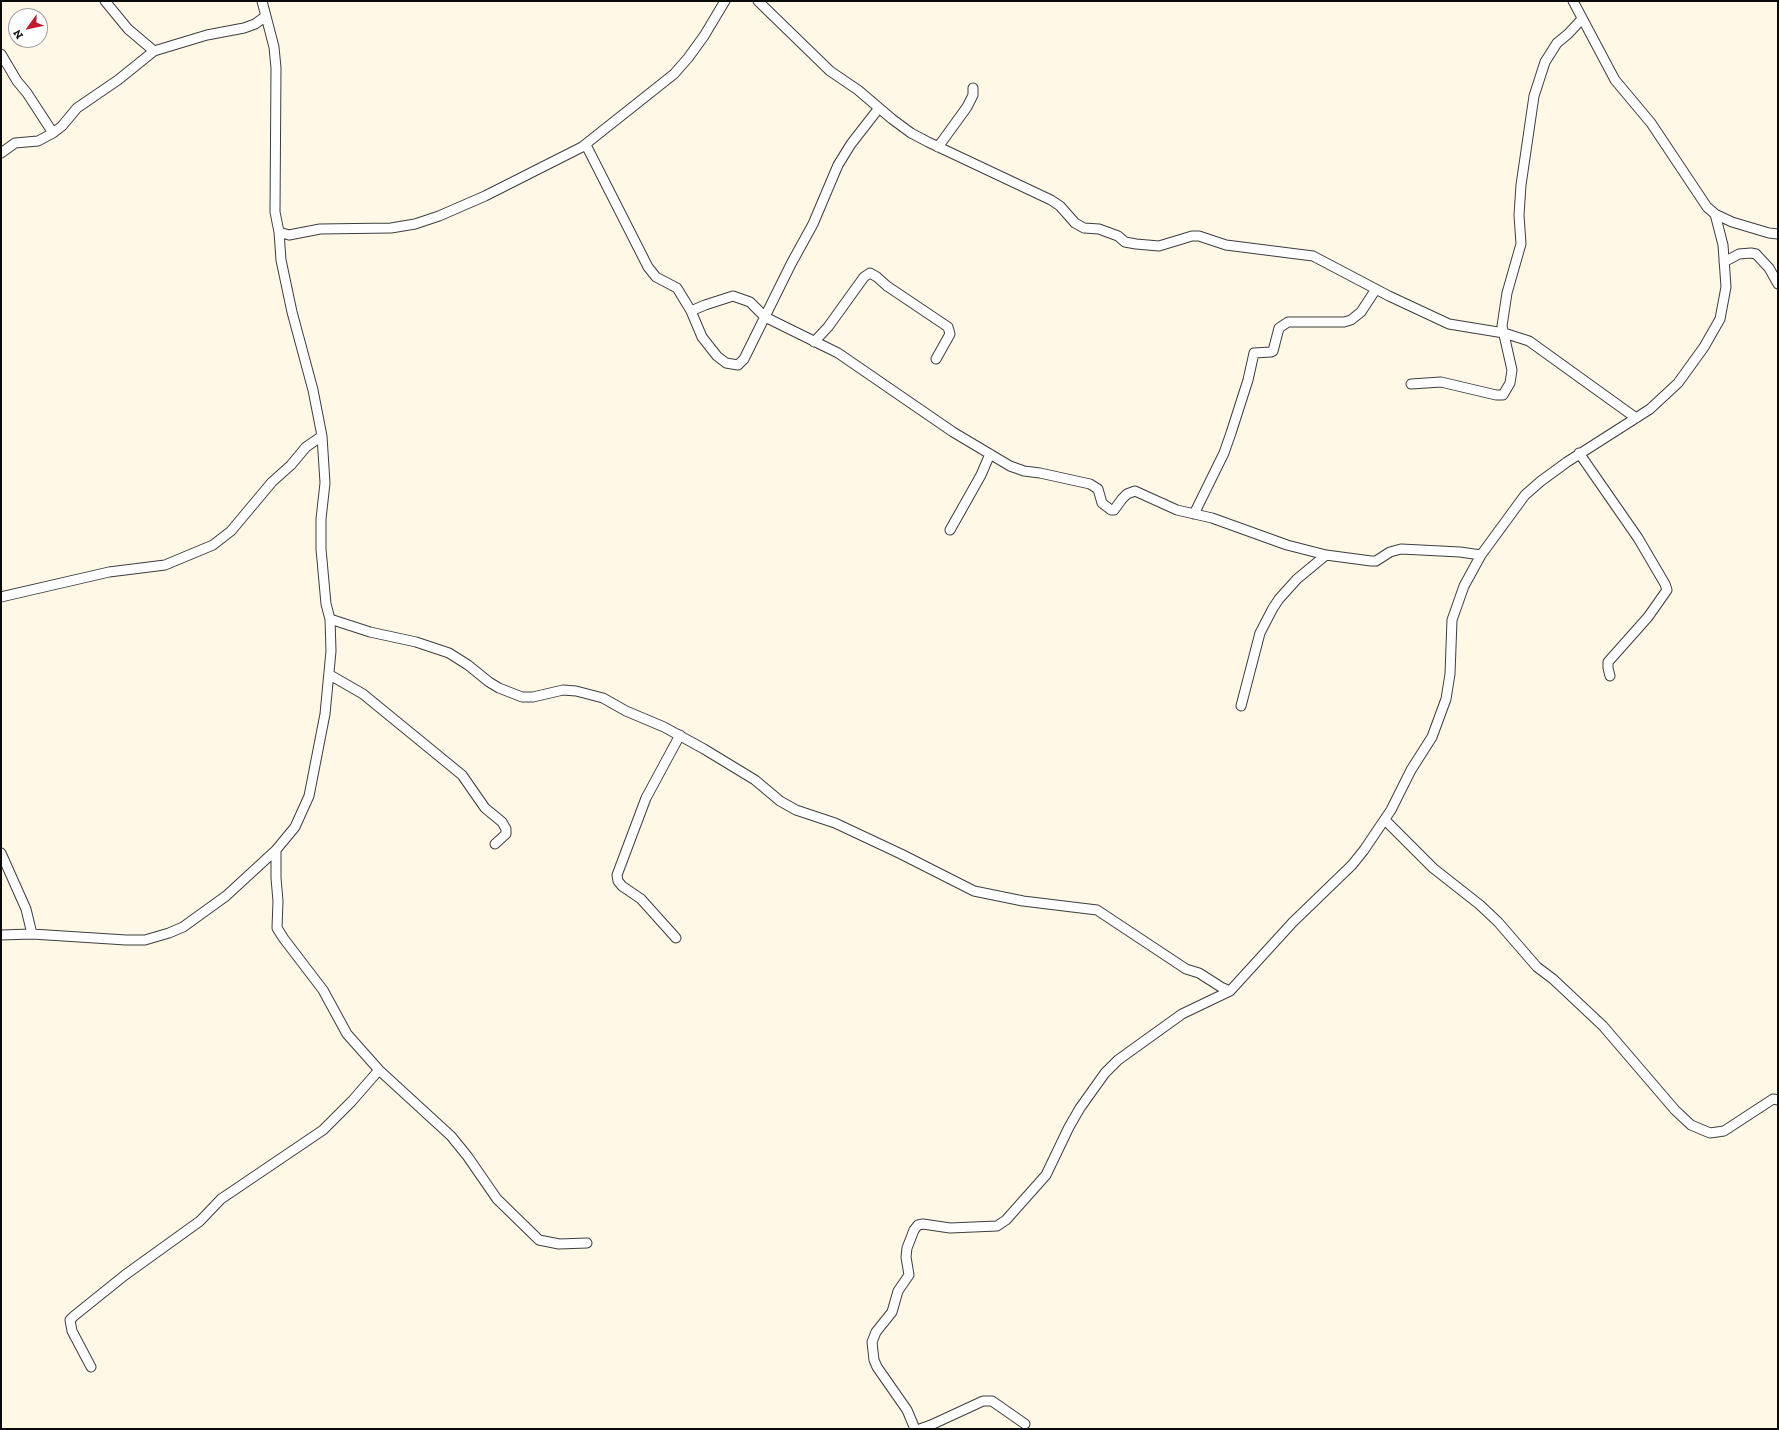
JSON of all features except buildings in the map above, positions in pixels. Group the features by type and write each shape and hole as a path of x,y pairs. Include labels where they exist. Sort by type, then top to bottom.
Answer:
{"street":[{"path":"105,1 128,29 154,51"},
{"path":"1,935 32,934 145,940 183,927 226,896 276,850 295,827 308,796 325,714 330,675 330,619 326,604 321,548 321,519 325,483 322,436 313,390 292,312 281,260 279,232 275,212 274,189 276,68 274,47 262,1"},
{"path":"279,232 289,235 320,229 391,228 415,224 439,216 485,196 586,145 674,74 704,36 725,1"},
{"path":"758,1 830,71 858,90 911,133 1051,200 1060,206 1075,223 1084,228 1099,229 1118,236 1125,242 1136,244 1160,246 1192,236 1199,236 1226,245 1313,256 1376,289 1449,324 1504,333 1529,341 1636,418"},
{"path":"1573,1 1615,80 1651,124 1701,198 1715,214 1732,222 1769,233 1778,234"},
{"path":"1,153 15,143 38,140 53,133 62,126 83,103 118,80 154,51 207,35 244,28 255,24 266,16"},
{"path":"1411,384 1441,382 1496,395 1503,395 1510,384 1512,370 1502,326 1504,308 1521,244 1519,215 1521,185 1534,96 1545,62 1557,43 1582,19"},
{"path":"1,54 17,81 27,92 53,133"},
{"path":"938,147 967,106 973,95 973,88"},
{"path":"586,145 648,266 656,276 677,288 691,311 702,337 717,356 726,363 738,365 744,359 791,264 813,224 838,165 851,144 879,108"},
{"path":"915,1429 907,1410 877,1367 874,1360 872,1342 876,1332 892,1312 898,1291 909,1274 906,1257 908,1244 914,1230 918,1225 923,1224 950,1228 997,1226 1006,1220 1046,1175 1080,1108 1109,1069 1130,1050 1182,1014 1230,991 1293,922 1352,865 1385,820 1411,770 1432,737 1446,699 1450,674 1452,620 1464,586 1481,555 1525,495 1541,481 1580,453 1650,409 1678,383 1704,347 1720,319 1726,287 1720,230 1715,214"},
{"path":"1724,262 1739,254 1756,254 1769,268 1778,284"},
{"path":"814,342 828,327 864,277 870,273 874,274 887,286 948,327 950,334 936,359"},
{"path":"1194,514 1224,453 1248,380 1254,353 1273,351 1278,328 1288,322 1344,322 1351,320 1362,312 1376,289"},
{"path":"691,311 733,296 750,302 765,317 838,353 953,432 1010,466 1024,471 1090,484 1098,489 1102,503 1112,510 1114,510 1127,494 1135,491 1177,510 1234,525 1287,545 1326,555 1371,561 1376,561 1390,552 1401,549 1460,552 1481,555"},
{"path":"1,597 109,572 165,565 212,545 231,531 272,482 291,465 306,447 322,436"},
{"path":"1580,453 1638,538 1667,590 1648,617 1608,662 1610,676"},
{"path":"950,530 981,475 990,454"},
{"path":"1241,706 1260,633 1273,608 1297,578 1326,555"},
{"path":"330,619 370,632 416,642 449,653 468,665 489,682 499,688 522,697 563,690 576,691 603,698 680,735 755,780 780,801 796,810 835,823 901,854 974,892 1023,901 1096,910 1186,969 1199,973 1230,991"},
{"path":"330,675 363,694 469,782 485,808 502,822 506,829 506,834 495,844"},
{"path":"676,938 641,899 622,886 618,881 618,875 646,798 680,735"},
{"path":"1385,820 1433,868 1480,905 1498,922 1537,967 1553,979 1603,1026 1675,1110 1691,1125 1710,1133 1724,1131 1773,1099 1778,1100"},
{"path":"276,850 278,901 277,928 323,990 347,1034 379,1070 451,1136 468,1157 497,1199 538,1240 559,1244 587,1243"},
{"path":"1,852 26,909 32,934"},
{"path":"90,1367 72,1331 70,1320 125,1275 195,1224 221,1200 323,1130 352,1101 379,1070"},
{"path":"920,1429 983,1401 992,1401 1025,1424"}]}
